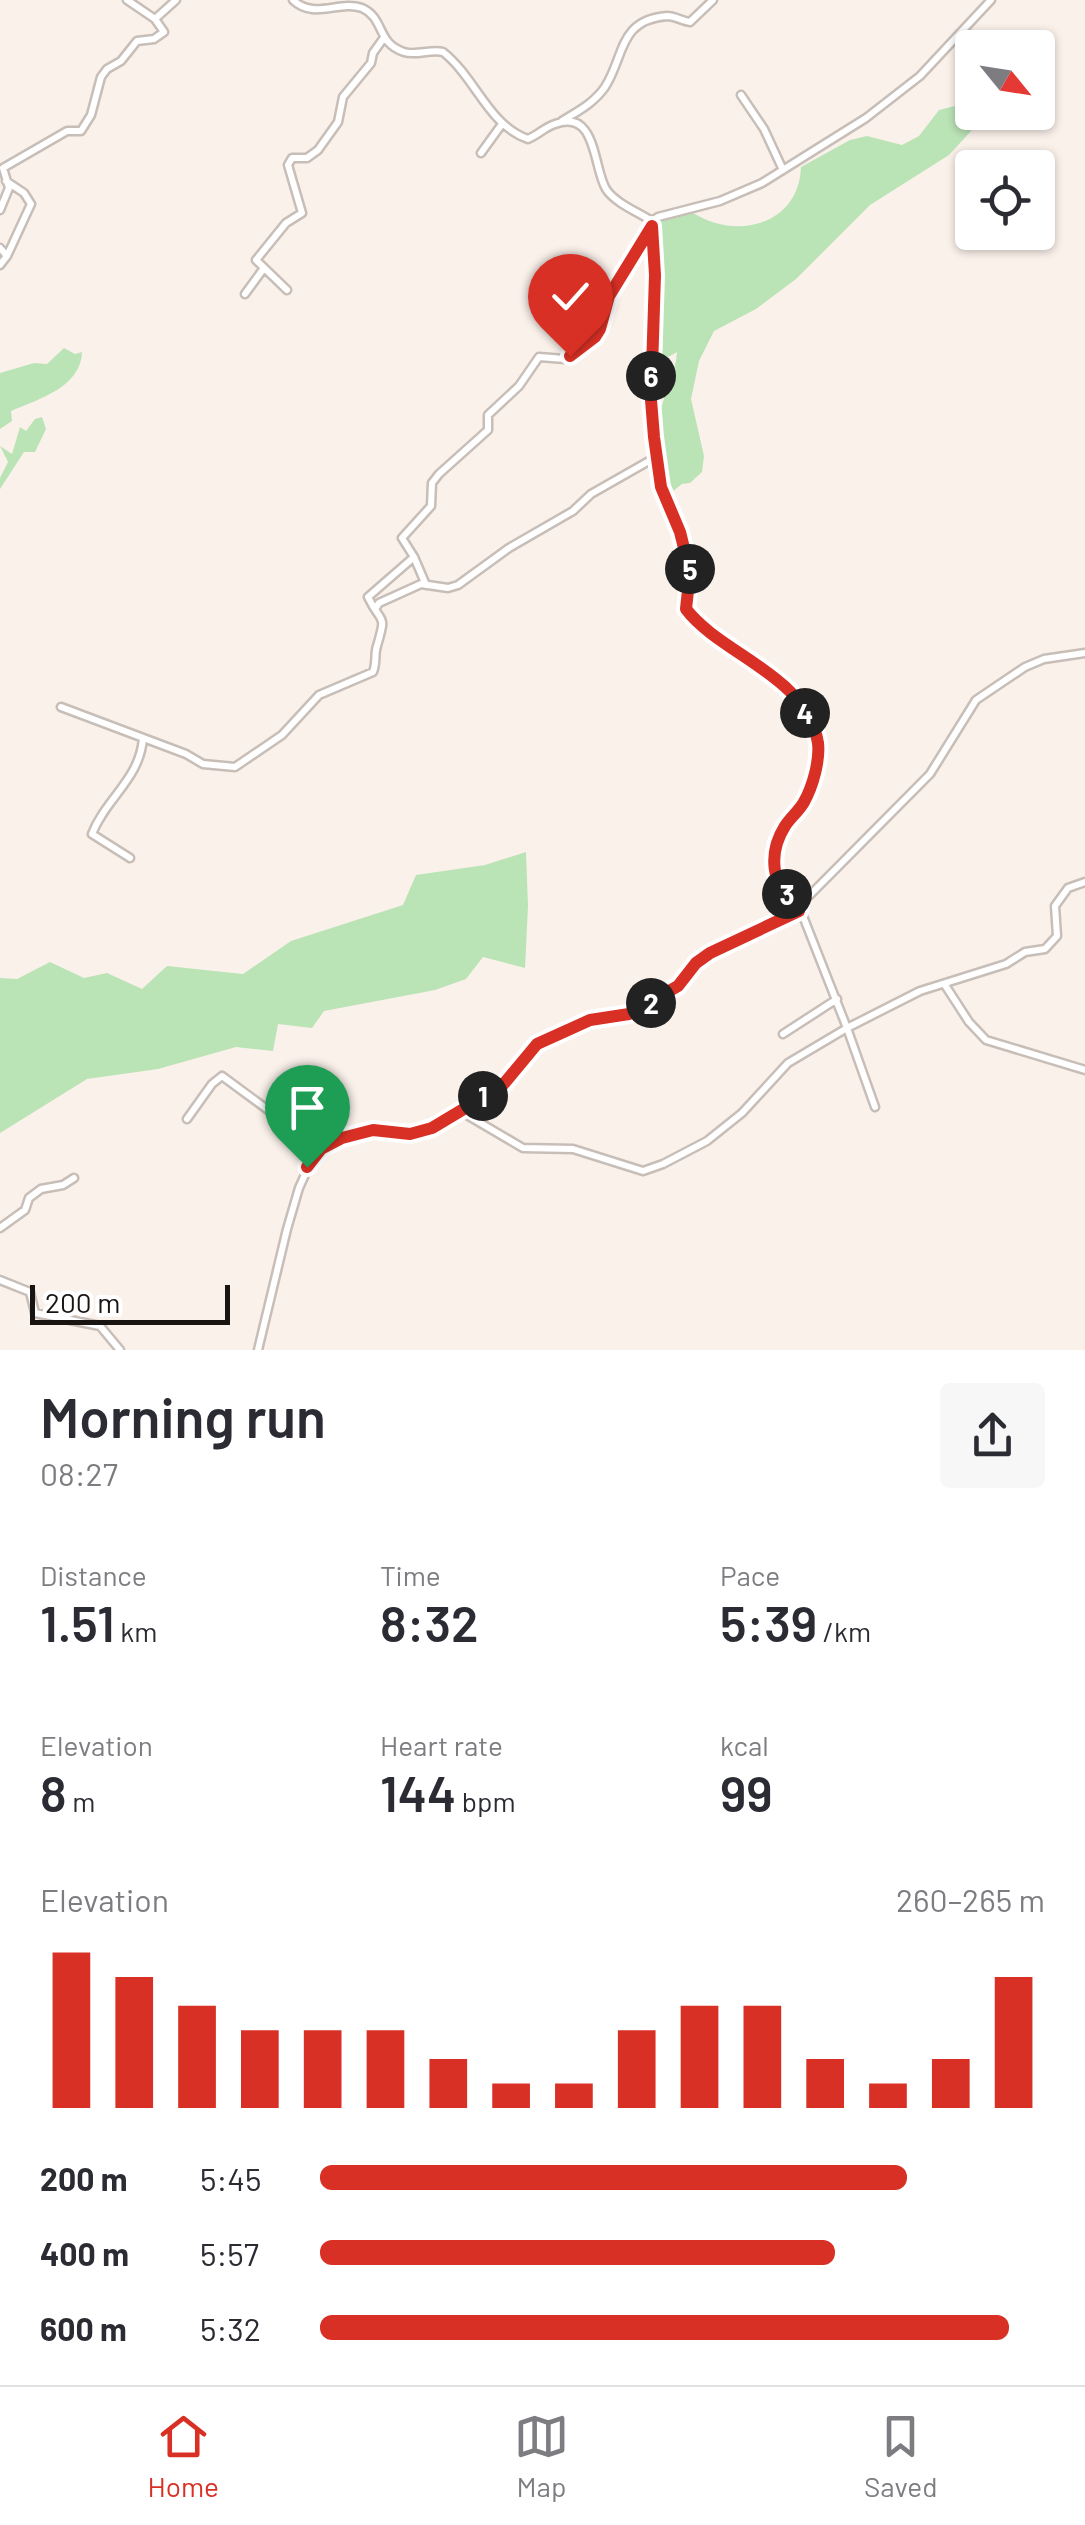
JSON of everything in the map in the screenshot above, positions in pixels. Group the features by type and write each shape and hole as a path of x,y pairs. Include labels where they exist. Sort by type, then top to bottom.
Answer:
{"street":[{"path":"0,210 9,188 2,170 67,131 82,132 107,69 138,41 154,39 164,32 156,20 127,0"},
{"path":"156,20 176,0"},
{"path":"293,0 307,10 360,8 378,23 383,39 410,54 443,52 474,82 502,124 528,139 598,96 631,30 670,16 690,22 713,0"},
{"path":"426,585 402,538 430,506 438,474 488,430 488,415 519,386 539,357 564,360 595,337 602,326 609,296 652,224 762,184 866,118 920,76 990,0"},
{"path":"287,290 256,258 286,223 303,212 288,163 293,158 307,158 332,131 339,120 344,94 371,64 383,39"},
{"path":"741,95 764,129 783,170"},
{"path":"561,122 572,122 592,139 602,179 612,196 652,224"},
{"path":"482,153 502,124"},
{"path":"0,265 31,203 6,181"},
{"path":"652,224 655,275 651,400 656,458 661,487 680,532 690,572 686,609 787,689 813,727 818,745 810,787 784,828 772,862 778,881 799,908 876,1107"},
{"path":"0,248 7,256"},
{"path":"244,294 264,268"},
{"path":"61,706 203,764 235,767 278,739 319,695 373,672 375,649 384,632 374,608 379,603 418,585 458,586 513,545 574,511 591,494 656,458"},
{"path":"381,617 368,601 369,594 414,557"},
{"path":"258,1350 298,1188 321,1149 342,1138 373,1130 420,1132 502,1086 537,1044 590,1020 629,1014 678,986 696,963 710,953 799,908 930,774 976,700 1025,667 1044,659 1085,653"},
{"path":"130,858 92,834 105,808 136,769 143,738"},
{"path":"460,1111 522,1148 573,1148 643,1171 654,1169 707,1141 742,1113 788,1063 846,1028 908,997 1006,964 1022,953 1048,948 1057,936 1054,906 1068,888 1085,882"},
{"path":"945,984 969,1022 986,1040 1085,1070"},
{"path":"783,1034 837,999"},
{"path":"187,1119 222,1076 321,1149"},
{"path":"0,1228 25,1210 29,1198 40,1189 74,1178"},
{"path":"0,1280 30,1292 36,1313 100,1326 120,1350"}],"green space":[{"path":"955,106 955,130 972,130 949,155 870,205 796,279 756,309 714,331 699,361 691,399 704,456 702,472 669,494 659,434 677,352 661,361 655,223 693,213 729,226 763,222 790,202 801,167 850,140 867,136 902,145 919,136 939,110"},
{"path":"64,348 75,354 82,352 74,374 57,390 11,411 12,421 0,429 0,373 34,363 47,364"},
{"path":"42,417 46,429 35,452 24,452 0,489 0,478 8,462 0,446 12,454 20,427 26,431 35,419"},
{"path":"526,852 525,968 483,957 466,979 435,990 324,1011 312,1028 278,1024 273,1051 236,1047 158,1069 87,1079 0,1133 0,978 17,979 50,962 84,978 107,973 142,989 167,966 243,974 291,941 403,905 416,875 485,865"}],"route":[{"path":"307,1167 321,1149 342,1138 373,1130 410,1134 432,1128 502,1086 537,1044 590,1020 629,1014 678,986 696,963 710,953 799,911 800,906 790,900 778,881 772,862 784,828 805,800 818,745 804,710 787,689 686,609 690,572 680,532 661,487 654,437 652,226 609,296 595,337 570,356"}]}
